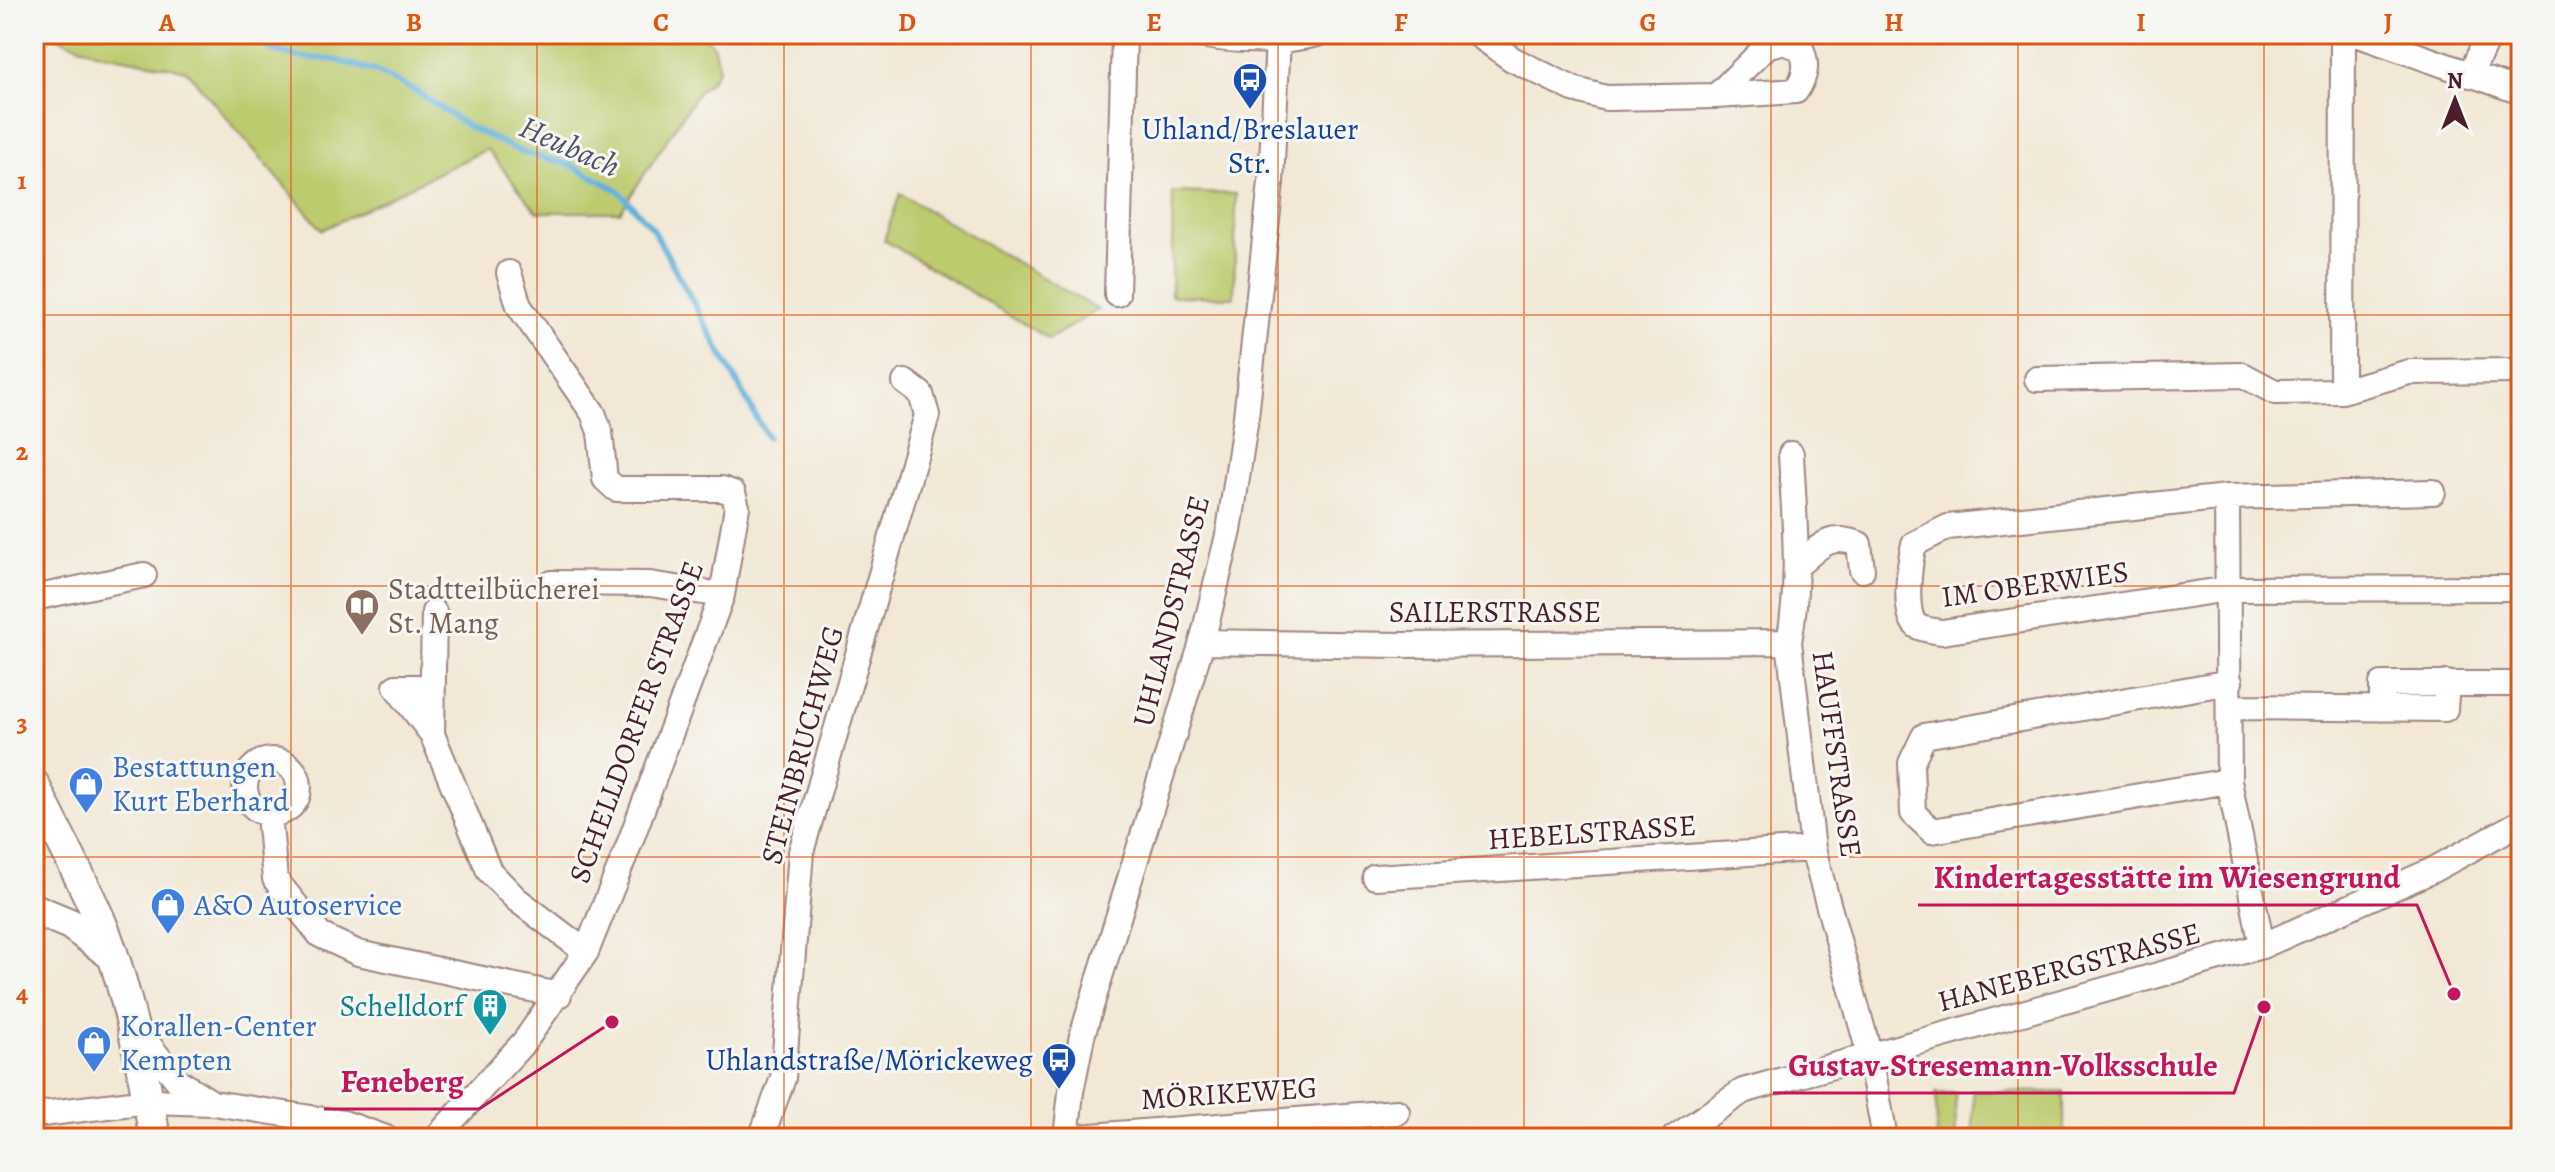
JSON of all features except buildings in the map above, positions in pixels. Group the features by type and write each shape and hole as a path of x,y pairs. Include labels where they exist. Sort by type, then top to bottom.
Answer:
{"main road":[{"path":"34,785 99,919 112,955 130,1021 155,1138"},
{"path":"34,909 70,924 112,955"}],"street":[{"path":"1117,294 1124,34"},
{"path":"1197,34 1212,38 1278,39 1317,34"},
{"path":"1477,34 1512,59 1573,89 1606,98 1796,91 1805,76"},
{"path":"2342,391 2343,34"},
{"path":"2356,34 2521,92"},
{"path":"2470,75 2489,34"},
{"name":"UHLANDSTRASSE","path":"1066,1138 1082,1036 1202,642 1229,531 1246,417 1271,182 1278,39"},
{"path":"1716,96 1768,45 1782,42 1801,48 1806,60 1808,106"},
{"name":"SCHELLDORFER STRASSE","path":"436,1138 525,1041 586,952 722,595 737,507 733,493 722,489 616,489 605,479 600,432 593,413 519,306 509,273"},
{"path":"2037,379 2243,375 2275,392 2342,391 2409,372 2521,371"},
{"name":"STEINBRUCHWEG","path":"761,1138 783,1078 801,852 927,415 921,394 905,382"},
{"name":"HAUFFSTRASSE","path":"1791,454 1797,566 1796,608 1789,642 1813,849 1870,1056 1885,1138"},
{"name":"IM OBERWIES","path":"2433,492 2227,497 1948,527 1914,544 1909,569 1911,618 1919,627 1942,632 2228,589 2521,588"},
{"path":"2227,497 2229,781 2262,946"},
{"path":"1797,566 1824,544 1841,538 1859,544 1862,570"},
{"path":"34,598 144,575"},
{"path":"552,583 650,584 722,595"},
{"path":"432,734 434,612"},
{"name":"SAILERSTRASSE","path":"1202,642 1401,645 1789,642"},
{"path":"2229,781 1932,831 1913,813 1911,763 1924,736 2230,682"},
{"path":"2230,707 2445,709 2447,683 2521,684"},
{"path":"432,687 396,687 432,734 489,871 516,899 586,952"},
{"path":"269,815 275,879 320,935 358,953 559,995"},
{"name":"HANEBERGSTRASSE","path":"1674,1138 1743,1091 2262,946 2431,871 2521,822"},
{"name":"HEBELSTRASSE","path":"1375,877 1813,849"},
{"path":"130,1021 150,1050 178,1081 213,1103"},
{"path":"34,1115 148,1101 213,1103 344,1123 386,1138"},
{"name":"MÖRIKEWEG","path":"1066,1138 1397,1112"}],"green space":[{"path":"48,34 705,34 714,48 719,68 710,82 698,92 620,212 537,212 487,149 322,230 186,70 98,53"},
{"path":"1173,192 1236,194 1234,297 1171,296"},
{"path":"900,194 1098,310 1049,339 884,240"},
{"path":"1973,1091 2064,1092 2064,1132 2073,1133 2073,1138 1973,1138"},
{"path":"1936,1093 1955,1093 1956,1138 1937,1138"}],"waterway":[{"name":"Heubach","path":"240,34 272,50 298,57 335,60 375,71 414,90 469,127 524,153 569,164 618,190 653,229 767,437"}],"place":[{"name":"Uhland/Breslauer Str.","path":"1250,111"},
{"name":"Stadtteilbücherei St. Mang","path":"362,637"},
{"name":"Bestattungen Kurt Eberhard","path":"86,815"},
{"name":"A&O Autoservice","path":"168,936"},
{"name":"Kindertagesstätte im Wiesengrund","path":"2454,994"},
{"name":"Gustav-Stresemann-Volksschule","path":"2264,1007"},
{"name":"Feneberg","path":"612,1022"},
{"name":"Schelldorf","path":"490,1037"},
{"name":"Korallen-Center Kempten","path":"94,1074"},
{"name":"Uhlandstraße/Mörickeweg","path":"1059,1091"}]}
